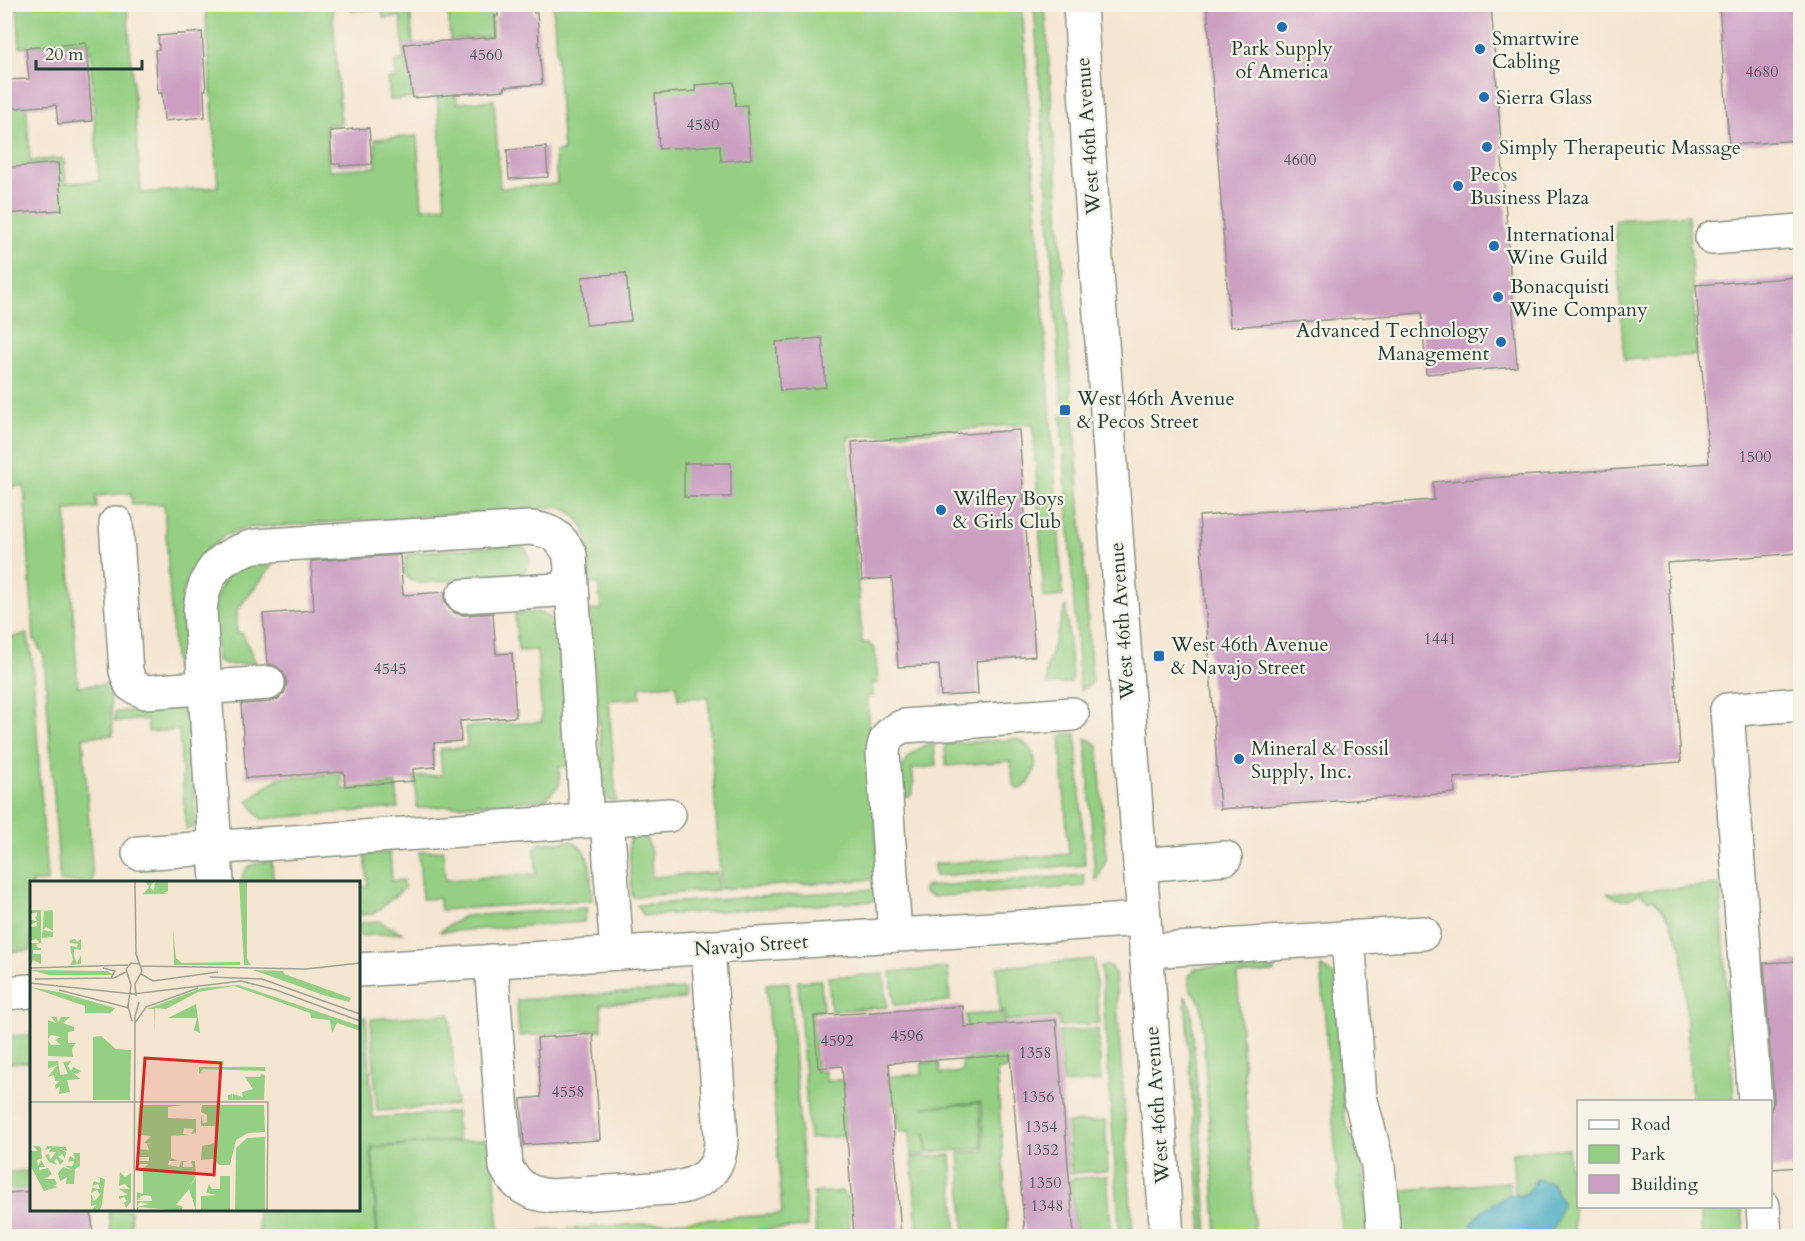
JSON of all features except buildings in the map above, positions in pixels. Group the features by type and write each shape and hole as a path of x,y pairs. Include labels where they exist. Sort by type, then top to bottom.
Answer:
{"street":[{"name":"West 46th Avenue","path":"1080,4 1092,204 1167,1236"},
{"path":"1712,238 1800,231"},
{"path":"116,523 127,679 131,685 145,692 268,683"},
{"path":"217,881 200,610 202,589 211,573 223,560 238,551 255,546 530,528 544,529 555,534 570,555 597,820 617,953"},
{"path":"463,596 572,589"},
{"path":"1755,1100 1727,710 1800,704"},
{"path":"895,935 883,753 886,737 892,731 904,726 1058,715"},
{"path":"139,853 669,815"},
{"path":"1140,865 1225,858"},
{"name":"Navajo Street","path":"360,970 1144,919"},
{"path":"1146,951 1424,933"},
{"path":"1348,938 1360,1097 1377,1166 1384,1236"},
{"path":"491,961 506,1167 518,1184 537,1195 575,1194 682,1187 696,1184 708,1175 716,1164 721,1150 721,1136 708,947"},
{"path":"4,993 30,991"},
{"path":"1763,1208 1765,1236"}],"green space":[{"path":"17,5 127,5 141,193 218,187 205,5 332,5 341,124 326,125 329,170 376,167 375,139 417,136 422,208 445,206 436,81 455,79 457,103 494,100 500,188 557,184 555,152 563,151 553,5 1022,5 1063,596 1044,598 1033,424 848,437 862,643 868,643 875,649 878,683 872,684 873,696 867,697 879,879 721,889 708,697 678,699 676,684 640,686 640,698 609,700 616,801 610,801 605,797 590,610 601,609 599,584 591,584 587,538 584,528 571,512 559,507 248,528 226,535 200,557 182,593 186,665 182,670 175,671 164,504 132,505 131,493 96,496 97,508 66,510 78,686 109,684 113,735 83,737 93,881 60,881 44,656 34,639 24,486 5,487 5,101 26,99 30,161 64,158 66,183 99,181 89,42 20,47"},
{"path":"351,5 410,5 417,98 390,100 388,79 396,78 395,61 404,60 401,17 383,18 382,9 351,11"},
{"path":"448,5 491,5 493,36 450,39"},
{"path":"1034,5 1045,5 1072,404 1062,404"},
{"path":"1688,215 1697,355 1624,360 1615,220"},
{"path":"1074,415 1092,683 1080,690 1061,416"},
{"path":"515,545 525,548 529,559 526,570 520,575 420,583 410,580 404,572 406,557 415,552"},
{"path":"271,559 272,566 237,610 237,633 242,633 256,663 226,665 218,660 215,621 217,596 229,575 240,567"},
{"path":"1066,605 1072,679 1070,683 1047,685 1046,669"},
{"path":"537,612 546,615 558,625 569,766 559,767 560,784 545,800 417,808 415,777 442,775 440,749 467,747 466,727 542,722 537,650 518,651 515,614"},
{"path":"27,634 32,658 47,881 30,881 30,950 5,952 5,639"},
{"path":"183,707 189,714 196,823 192,828 186,829 179,730 148,732 147,719 115,722 115,712"},
{"path":"1064,734 1076,734 1085,865 935,876 934,864 1069,854 1060,737"},
{"path":"1086,738 1098,745 1106,860 1098,879 1095,879"},
{"path":"1016,739 1029,748 1035,762 1032,777 1021,789 1017,789 1013,783 1011,761 946,766 945,744"},
{"path":"928,744 934,745 936,766 912,769 913,791 909,797 902,797 899,780 903,765 914,753"},
{"path":"340,766 342,789 396,784 398,808 261,819 248,801 278,778 324,775 324,767"},
{"path":"641,834 650,847 652,877 717,872 718,890 632,897 629,843 632,837"},
{"path":"572,841 585,852 588,859 592,900 441,910 439,898 422,899 419,852 443,850 445,880 536,874 535,847 541,843"},
{"path":"390,853 392,881 403,880 404,888 374,914 360,915 360,887 368,886 365,854"},
{"path":"272,861 273,881 241,881 245,871 251,865"},
{"path":"1084,875 1085,886 933,897 924,893 924,887"},
{"path":"1720,885 1734,1100 1692,1100 1682,948 1669,918 1653,899 1648,900 1640,893 1631,898 1620,899 1607,893"},
{"path":"878,889 873,901 644,916 637,905"},
{"path":"587,908 584,922 439,932 464,916"},
{"path":"378,921 402,933 360,936 360,923"},
{"path":"1094,959 1099,1023 1059,1026 1058,1017 1006,1021 1005,1011 1000,1011 997,967"},
{"path":"1273,963 1274,972 1237,975 1255,1236 1217,1236 1201,1003 1190,989 1189,976 1195,968"},
{"path":"1101,966 1110,966 1115,974 1133,1236 1120,1236"},
{"path":"1321,966 1335,976 1344,1117 1363,1164 1369,1236 1342,1236"},
{"path":"948,968 950,1001 894,1005 891,972"},
{"path":"884,974 887,1007 831,1011 828,977"},
{"path":"821,980 823,1011 812,1012 816,1071 825,1071 826,1081 922,1074 922,1063 939,1062 940,1074 962,1072 962,1060 969,1060 966,1015 1003,1013 1008,1069 997,1070 1008,1236 965,1236 959,1153 984,1151 981,1102 923,1107 979,1103 982,1148 928,1153 925,1131 927,1154 911,1156 910,1131 899,1132 897,1103 843,1106 845,1136 809,1139 798,981"},
{"path":"789,982 807,1227 673,1236 519,1236 518,1233 782,1214 766,984"},
{"path":"684,989 685,999 601,1004 602,1030 519,1036 517,1000"},
{"path":"1185,996 1191,1006 1208,1236 1202,1236"},
{"path":"450,1014 456,1105 377,1111 371,1019"},
{"path":"360,1017 366,1017 373,1118 456,1112 458,1141 371,1147 377,1236 259,1236 257,1211 360,1211"},
{"path":"1098,1029 1101,1081 1063,1084 1059,1032"},
{"path":"30,1035 30,1062 5,1063 5,1036"},
{"path":"1105,1121 1108,1171 1071,1173 1067,1123"},
{"path":"492,1139 499,1233 513,1232 514,1236 378,1236 372,1148"},
{"path":"1568,1148 1575,1236 1550,1236 1558,1210 1555,1189 1552,1183 1534,1181 1531,1190 1526,1194 1515,1195 1512,1153"},
{"path":"951,1155 957,1236 918,1236 912,1158"},
{"path":"30,1171 30,1188 5,1190 5,1172"},
{"path":"1107,1176 1111,1228 1075,1231 1071,1179"},
{"path":"1509,1182 1510,1194 1477,1215 1475,1231 1485,1236 1396,1236 1391,1191"},
{"path":"841,1191 848,1197 850,1235 816,1236 813,1193"},
{"path":"1700,1208 1742,1208 1744,1236 1702,1236"},
{"path":"109,1211 130,1211 132,1236 111,1236"}],"water":[{"path":"1537,1179 1552,1183 1562,1202 1550,1236 1485,1236 1472,1228 1471,1225 1481,1211 1510,1194 1520,1196 1526,1194"}],"place":[{"name":"Park Supply of America","path":"1282,27"},
{"name":"Smartwire Cabling","path":"1480,49"},
{"name":"Sierra Glass","path":"1484,97"},
{"name":"Simply Therapeutic Massage","path":"1487,147"},
{"name":"Pecos Business Plaza","path":"1458,186"},
{"name":"International Wine Guild","path":"1494,246"},
{"name":"Bonacquisti Wine Company","path":"1498,297"},
{"name":"Advanced Technology Management","path":"1501,342"},
{"name":"West 46th Avenue & Pecos Street","path":"1065,410"},
{"name":"Wilfley Boys & Girls Club","path":"941,510"},
{"name":"West 46th Avenue & Navajo Street","path":"1159,656"},
{"name":"Mineral & Fossil Supply, Inc.","path":"1239,759"}]}
